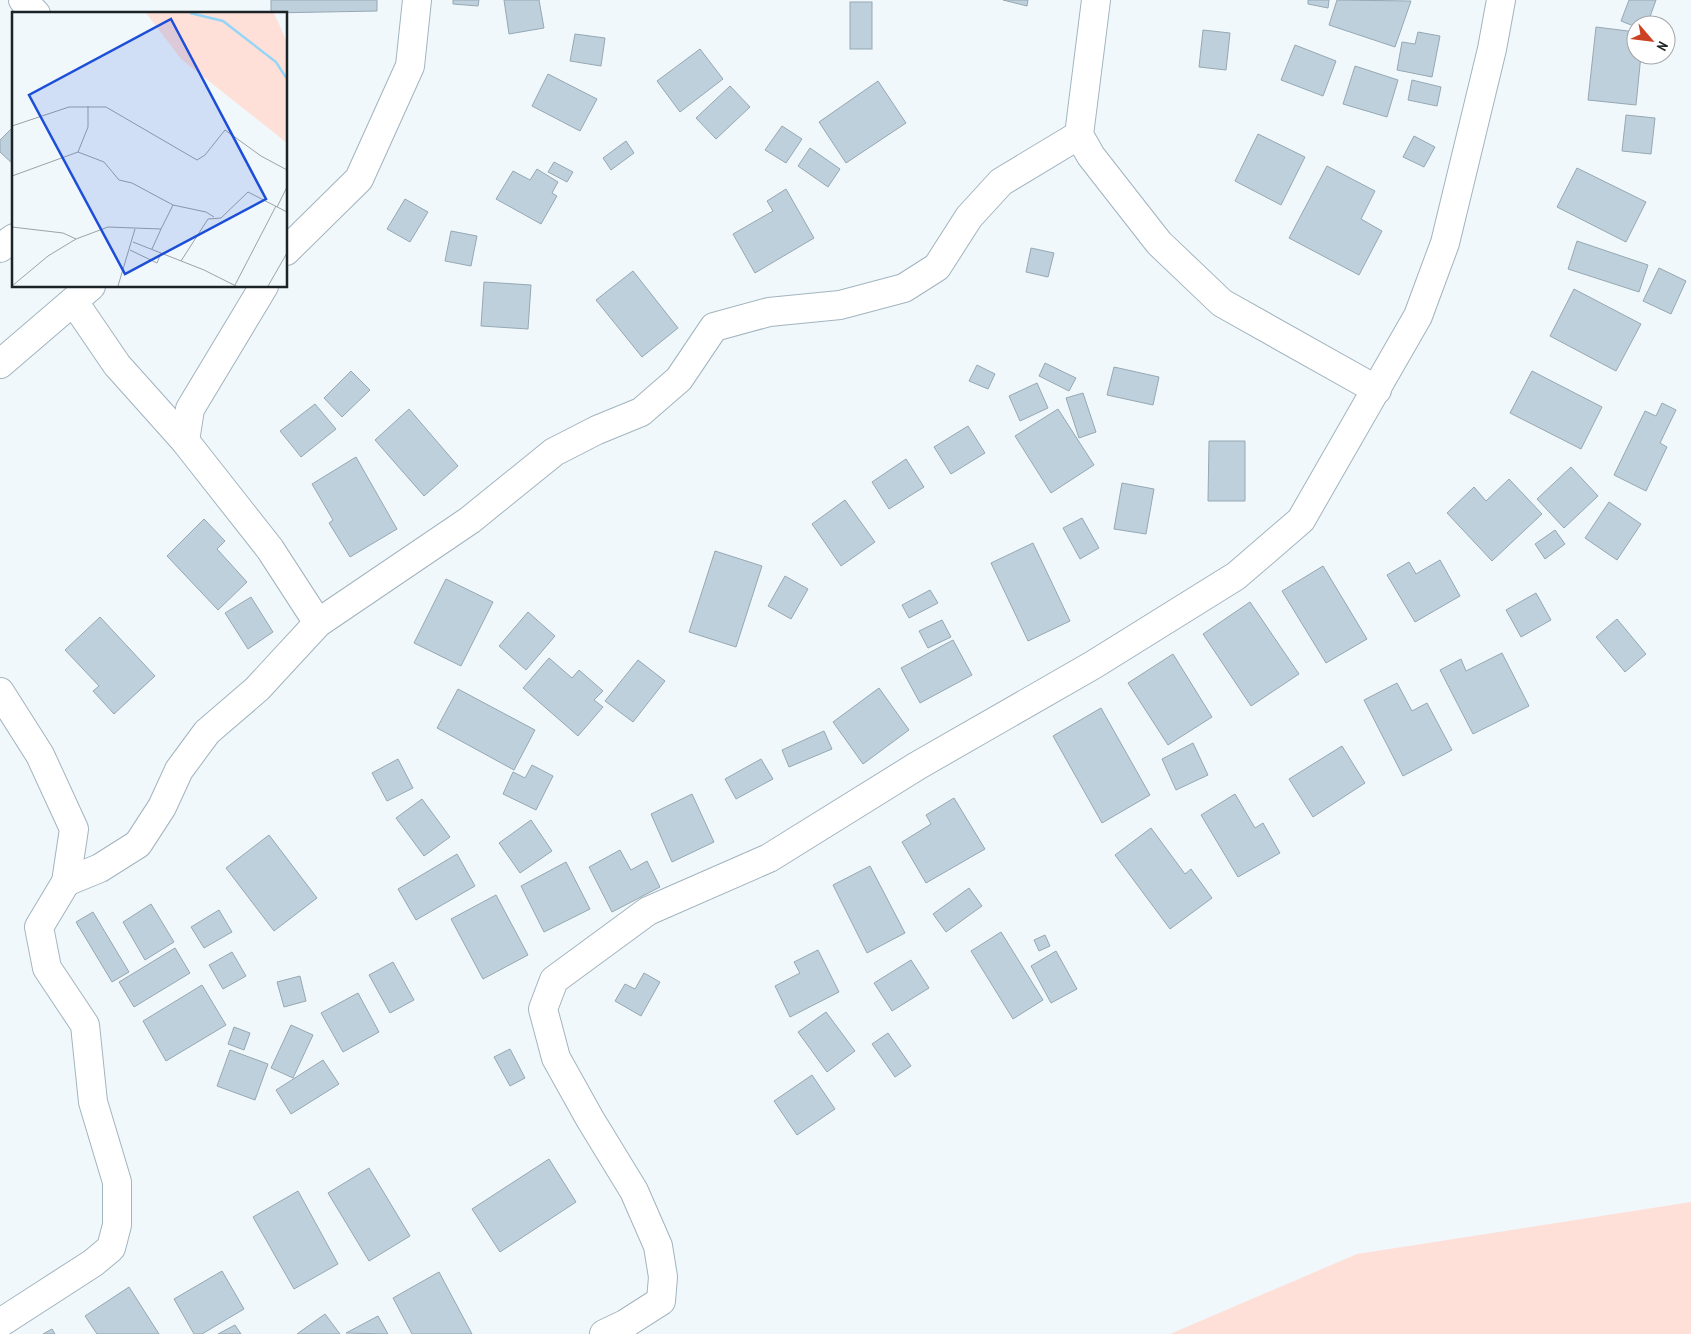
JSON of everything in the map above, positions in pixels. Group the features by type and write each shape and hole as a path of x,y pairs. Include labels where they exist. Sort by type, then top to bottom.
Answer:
{"street":[{"path":"22,0 34,12"},
{"path":"288,248 359,179 410,66 417,0"},
{"path":"1096,0 1079,135 1091,156 1159,243 1222,304 1376,390"},
{"path":"604,1334 661,1301 663,1278 658,1246 634,1191 590,1119 556,1058 543,1009 554,980 648,911 769,858 917,766 1093,665 1236,576 1300,520 1418,316 1445,243 1492,49 1501,0"},
{"path":"66,882 100,868 138,844 162,807 179,770 207,732 257,688 318,623 470,520 554,452 597,430 641,412 679,379 714,327 769,312 840,305 904,288 937,267 969,217 1001,182 1079,135"},
{"path":"0,248 12,239"},
{"path":"185,441 190,409 263,288"},
{"path":"4,352 82,294 117,365 185,441 270,549 318,623"},
{"path":"0,692 40,755 74,829 66,882 39,927 48,968 85,1025 93,1102 117,1182 117,1225 111,1248 93,1263 0,1323"}],"shaded area":[{"path":"1691,1202 1691,1334 1170,1334 1357,1254"}],"building":[{"path":"271,0 377,0 377,11 271,12"},
{"path":"453,0 479,0 478,6 453,4"},
{"path":"504,0 539,0 544,28 509,34"},
{"path":"1003,0 1028,0 1027,6"},
{"path":"1308,0 1329,0 1328,8 1308,4"},
{"path":"1337,0 1411,1 1395,47 1329,25"},
{"path":"1629,0 1656,0 1651,15 1626,15 1626,23 1621,21"},
{"path":"850,2 872,2 872,49 850,49"},
{"path":"1596,27 1626,31 1626,65 1640,65 1636,105 1588,100"},
{"path":"1203,30 1230,33 1226,70 1199,67"},
{"path":"1418,32 1440,36 1432,77 1397,70 1402,42 1415,44"},
{"path":"575,34 605,38 601,66 570,61"},
{"path":"1295,45 1336,61 1323,96 1281,80"},
{"path":"700,49 723,79 680,112 657,81"},
{"path":"1355,66 1398,80 1387,117 1343,104"},
{"path":"548,74 597,99 580,131 532,106"},
{"path":"1412,80 1441,87 1437,106 1408,100"},
{"path":"878,81 906,123 846,163 819,122"},
{"path":"730,86 750,107 716,139 696,118"},
{"path":"1626,115 1655,118 1651,154 1622,151"},
{"path":"782,126 802,139 786,163 765,150"},
{"path":"12,128 12,163 0,152 0,140"},
{"path":"1258,134 1305,157 1281,205 1235,181"},
{"path":"1414,136 1435,147 1424,167 1403,157"},
{"path":"626,141 634,153 611,170 603,158"},
{"path":"810,148 840,169 828,187 798,166"},
{"path":"554,162 573,172 567,182 548,172"},
{"path":"1327,166 1375,191 1361,219 1382,231 1359,275 1289,238"},
{"path":"1577,168 1646,202 1626,242 1557,207"},
{"path":"537,169 558,182 552,193 557,196 541,224 496,199 513,171 530,180"},
{"path":"786,189 814,238 755,273 733,234 773,211 767,201"},
{"path":"405,199 428,212 410,242 387,229"},
{"path":"451,231 477,236 471,266 445,261"},
{"path":"1577,241 1648,265 1639,292 1568,269"},
{"path":"1031,248 1054,253 1048,277 1026,272"},
{"path":"1659,268 1686,281 1671,314 1643,301"},
{"path":"633,271 678,328 642,357 596,300"},
{"path":"484,282 531,285 528,329 481,326"},
{"path":"1574,289 1641,324 1616,371 1550,336"},
{"path":"1045,363 1076,378 1069,391 1039,376"},
{"path":"977,365 995,374 988,389 969,381"},
{"path":"1114,367 1159,377 1153,405 1107,395"},
{"path":"351,371 370,390 342,417 324,398"},
{"path":"1532,371 1602,407 1581,449 1510,413"},
{"path":"1037,383 1048,408 1020,421 1009,396"},
{"path":"1083,393 1096,432 1079,438 1066,398"},
{"path":"1662,403 1676,410 1660,443 1667,447 1646,491 1614,475 1645,411 1656,416"},
{"path":"315,404 336,429 301,457 280,431"},
{"path":"409,409 458,466 424,496 375,440"},
{"path":"1058,409 1094,465 1051,493 1015,436"},
{"path":"968,426 985,453 951,474 934,447"},
{"path":"1209,441 1245,441 1245,501 1208,501"},
{"path":"356,457 397,529 350,557 329,523 333,520 312,484"},
{"path":"906,459 924,487 889,509 872,482"},
{"path":"1571,467 1598,496 1564,528 1537,499"},
{"path":"1509,479 1542,514 1492,561 1447,513 1474,487 1486,501"},
{"path":"1122,483 1154,489 1146,534 1114,529"},
{"path":"845,500 875,542 841,566 812,524"},
{"path":"1609,502 1641,524 1617,560 1585,538"},
{"path":"1082,518 1099,548 1080,559 1063,528"},
{"path":"204,519 225,541 217,549 247,582 218,610 167,556"},
{"path":"1555,530 1565,544 1545,559 1535,544"},
{"path":"1033,543 1070,621 1028,641 991,563"},
{"path":"715,551 762,566 736,647 689,632"},
{"path":"1440,560 1460,596 1415,622 1387,575 1409,562 1416,574"},
{"path":"1323,566 1367,639 1326,663 1282,591"},
{"path":"785,576 808,589 791,619 768,606"},
{"path":"446,579 493,602 461,666 414,643"},
{"path":"930,590 938,603 909,618 902,605"},
{"path":"1536,593 1551,620 1521,637 1506,610"},
{"path":"251,597 273,632 248,649 225,613"},
{"path":"1250,602 1299,674 1251,706 1203,634"},
{"path":"528,612 555,636 526,670 499,646"},
{"path":"100,617 155,676 114,714 93,691 99,686 65,650"},
{"path":"1617,619 1646,654 1625,672 1596,637"},
{"path":"942,620 951,637 928,648 919,631"},
{"path":"953,640 972,675 920,703 901,668"},
{"path":"1502,653 1529,706 1473,734 1440,670 1461,659 1466,671"},
{"path":"1173,654 1212,717 1168,745 1128,683"},
{"path":"549,658 572,678 579,670 603,691 594,700 603,707 578,736 523,688"},
{"path":"638,660 665,681 633,722 605,701"},
{"path":"1397,683 1412,711 1427,703 1452,750 1403,776 1364,700"},
{"path":"879,688 909,730 863,764 833,722"},
{"path":"458,689 535,730 514,770 437,728"},
{"path":"1101,708 1150,795 1102,823 1053,736"},
{"path":"824,731 832,749 789,767 782,750"},
{"path":"1193,743 1208,775 1176,790 1162,759"},
{"path":"1342,746 1365,783 1313,817 1289,779"},
{"path":"398,759 413,788 387,801 372,773"},
{"path":"761,759 773,779 736,799 725,779"},
{"path":"532,765 553,776 536,810 503,794 513,772 525,778"},
{"path":"692,794 714,842 672,862 651,814"},
{"path":"1235,794 1255,828 1263,823 1280,853 1238,877 1201,815"},
{"path":"954,798 985,849 926,883 902,842 931,824 926,815"},
{"path":"422,799 450,837 424,856 396,818"},
{"path":"531,820 552,851 520,873 499,843"},
{"path":"1151,828 1185,874 1191,869 1212,898 1170,929 1115,855"},
{"path":"269,835 317,898 274,931 226,868"},
{"path":"620,850 631,870 647,861 660,887 612,912 589,867"},
{"path":"457,854 475,886 416,920 398,889"},
{"path":"566,862 590,909 544,932 521,886"},
{"path":"870,866 905,933 867,953 833,885"},
{"path":"969,888 982,906 946,932 933,914"},
{"path":"496,895 528,955 483,979 451,919"},
{"path":"151,904 174,942 145,960 123,922"},
{"path":"219,910 232,932 204,948 191,927"},
{"path":"93,912 129,972 112,982 76,922"},
{"path":"1001,932 1043,1000 1013,1019 971,951"},
{"path":"1045,935 1050,946 1039,951 1034,940"},
{"path":"175,948 190,973 134,1007 119,982"},
{"path":"818,950 839,992 790,1017 775,986 800,973 794,962"},
{"path":"1056,951 1077,989 1051,1003 1031,966"},
{"path":"232,952 246,976 223,989 209,965"},
{"path":"911,960 929,988 892,1011 874,983"},
{"path":"393,962 414,1000 390,1013 369,975"},
{"path":"644,973 660,982 641,1016 615,1001 625,984 635,989"},
{"path":"300,976 306,1001 284,1007 277,982"},
{"path":"202,985 226,1025 166,1061 143,1021"},
{"path":"358,993 379,1032 343,1052 321,1013"},
{"path":"826,1012 855,1051 827,1072 798,1032"},
{"path":"291,1025 313,1035 293,1078 271,1068"},
{"path":"234,1027 250,1033 244,1050 228,1044"},
{"path":"888,1033 911,1066 895,1077 872,1044"},
{"path":"510,1049 525,1078 510,1086 494,1057"},
{"path":"230,1050 268,1064 255,1100 217,1086"},
{"path":"323,1060 339,1084 291,1114 276,1090"},
{"path":"812,1075 835,1109 797,1135 774,1101"},
{"path":"549,1159 576,1202 500,1252 472,1209"},
{"path":"369,1168 410,1236 369,1261 328,1193"},
{"path":"298,1191 338,1264 294,1289 253,1217"},
{"path":"222,1271 244,1309 202,1334 194,1334 174,1299"},
{"path":"439,1272 472,1334 412,1334 393,1298"},
{"path":"129,1287 159,1334 97,1334 85,1316"},
{"path":"325,1314 340,1334 297,1334"},
{"path":"378,1316 388,1334 346,1333"},
{"path":"235,1325 241,1334 218,1334"},
{"path":"52,1329 55,1334 43,1334"}]}
